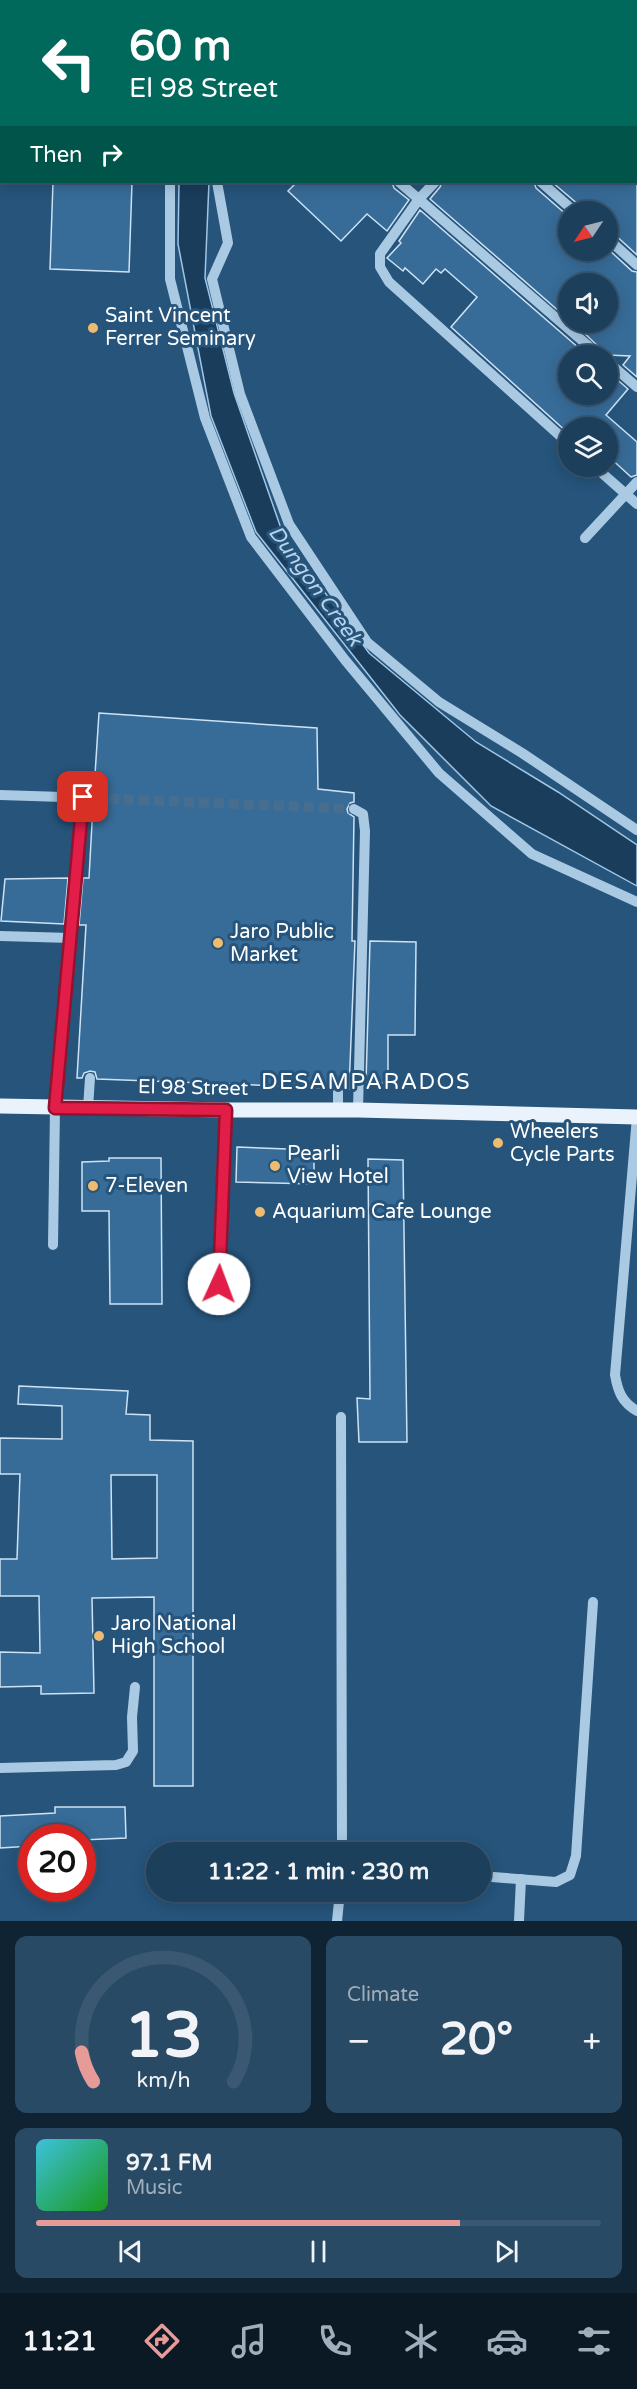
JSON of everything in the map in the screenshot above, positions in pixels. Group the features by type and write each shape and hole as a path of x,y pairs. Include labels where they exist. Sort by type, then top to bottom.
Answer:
{"main road":[{"name":"El 98 Street","path":"0,1106 358,1110 637,1117"}],"street":[{"path":"170,183 170,279 205,418 251,537 345,660 440,773 532,854 637,902"},
{"path":"217,183 228,243 212,279 240,394 289,524 368,642 439,702 532,759 637,830"},
{"path":"400,183 587,345"},
{"path":"434,183 419,199 380,254 380,267 389,282 558,434"},
{"path":"542,183 563,201"},
{"path":"618,248 637,265"},
{"path":"618,371 637,387"},
{"path":"607,477 637,504"},
{"path":"585,538 637,482"},
{"path":"0,795 88,798 71,938 55,1108 54,1245"},
{"path":"358,812 365,831 358,1110"},
{"path":"0,936 71,938"},
{"path":"88,1108 90,1078"},
{"path":"338,1088 338,1110"},
{"path":"219,1284 226,1110"},
{"path":"637,1117 615,1375 617,1390 625,1403 637,1412"},
{"path":"341,1417 342,1842"},
{"path":"491,1877 556,1882 570,1875 576,1857 593,1602"},
{"path":"0,1768 116,1765 126,1762 133,1751 132,1717 135,1687"},
{"path":"519,1921 521,1879"},
{"path":"337,1921 339,1902"}],"water":[{"name":"Dungon Creek","path":"179,183 209,183 205,278 234,393 284,537 369,653 476,742 558,792 637,845 637,886 491,806 400,715 256,532 211,416 178,244"}],"building":[{"path":"53,183 132,183 129,272 50,269"},
{"path":"296,183 392,183 394,188 409,200 387,231 367,214 341,241 288,191"},
{"path":"442,183 534,183 536,188 558,207 558,261 618,261 618,258 632,271 637,272 637,377 623,365 630,356 618,355 618,345 597,345 584,333 618,333 618,273 558,273 558,310 430,199"},
{"path":"553,183 637,183 637,255 618,238 618,201 574,201"},
{"path":"420,210 558,330 558,333 562,333 575,345 558,345 558,405 614,405 606,415 608,417 558,417 558,424 451,327 477,297 445,269 441,273 436,269 423,284 405,268 403,271 387,258 401,243 399,241"},
{"path":"618,380 628,389 618,401"},
{"path":"618,425 637,442 637,475 631,477 618,465"},
{"name":"Jaro Public Market","path":"99,713 317,728 318,789 354,793 354,802 350,803 347,809 348,813 354,817 352,941 355,941 349,1089 345,1089 344,1084 339,1081 334,1082 331,1088 97,1079 95,1072 90,1071 84,1073 82,1078 77,1078 86,925 79,925 83,878 89,878 93,805 98,804 101,799 100,794 94,790"},
{"path":"68,878 64,924 1,921 5,879"},
{"path":"370,941 416,942 415,1035 388,1035 388,1083 366,1083"},
{"name":"Pearli View Hotel","path":"237,1147 314,1150 314,1184 236,1182"},
{"path":"109,1158 161,1158 162,1304 110,1304 109,1211 82,1211 82,1162 109,1161"},
{"path":"368,1159 403,1160 407,1442 359,1442 357,1398 370,1399"},
{"path":"19,1386 128,1391 126,1414 150,1415 150,1440 193,1441 193,1786 154,1786 154,1597 92,1598 94,1693 41,1694 41,1686 0,1687 0,1652 40,1653 39,1596 0,1596 0,1559 17,1559 20,1474 0,1474 0,1438 62,1439 62,1406 18,1404","holes":["111,1475 157,1475 157,1558 112,1559"]},
{"path":"55,1807 125,1807 126,1838 96,1839 96,1824 18,1824 18,1847 0,1848 0,1816 55,1813"}],"tunnel":[{"path":"94,798 354,809"}],"place":[{"name":"Saint Vincent Ferrer Seminary","path":"93,328"},
{"name":"Jaro Public Market","path":"218,943"},
{"name":"Wheelers Cycle Parts","path":"498,1143"},
{"name":"Pearli View Hotel","path":"275,1166"},
{"name":"7-Eleven","path":"93,1186"},
{"name":"Aquarium Cafe Lounge","path":"260,1212"},
{"name":"Jaro National High School","path":"99,1636"}],"district":[{"name":"DESAMPARADOS","path":"366,1082"}],"route":[{"path":"83,797 55,1108 226,1110 219,1284"}]}
